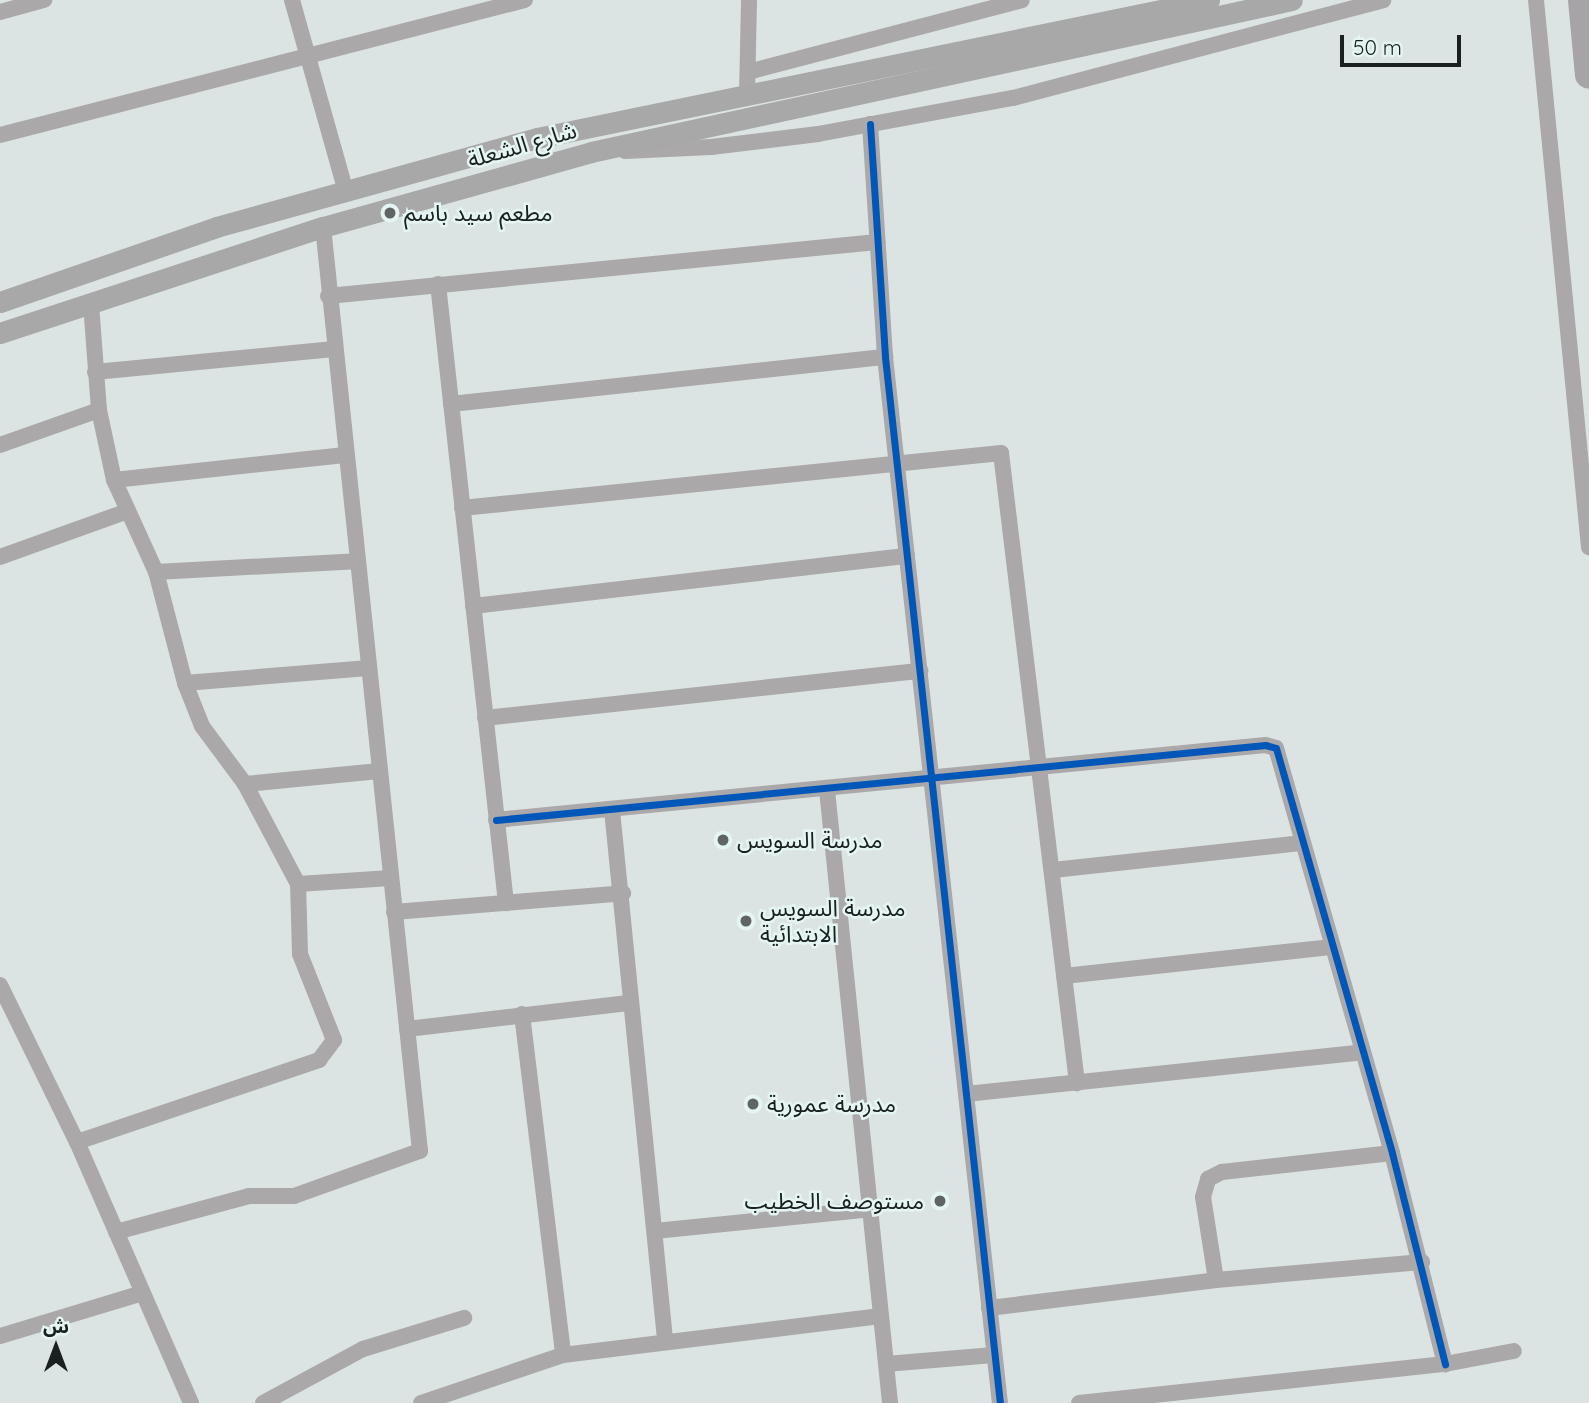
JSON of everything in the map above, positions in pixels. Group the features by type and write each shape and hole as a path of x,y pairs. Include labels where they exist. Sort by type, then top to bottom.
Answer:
{"highway":[{"path":"1582,0 1589,75"}],"main road":[{"path":"1067,40 1209,0"},
{"path":"1067,40 1292,0"},
{"name":"شارع الشعلة","path":"0,302 170,241 537,138 747,96 1067,40"},
{"name":"شارع الشعلة","path":"0,333 323,227 591,152 1067,40"}],"street":[{"path":"0,12 44,0"},
{"path":"292,0 346,192"},
{"path":"0,135 525,0"},
{"path":"747,96 749,0"},
{"path":"748,72 1022,0"},
{"path":"591,152 711,147 870,124 1013,98 1383,0"},
{"path":"1536,0 1589,547"},
{"path":"870,124 885,356 1000,1403"},
{"path":"116,1233 249,1196 294,1196 420,1151 328,296 323,227"},
{"path":"328,296 877,242"},
{"path":"438,284 506,903"},
{"path":"77,1142 319,1060 330,1050 331,1026 300,954 298,884 245,784 202,726 185,683 156,572 114,480 99,410 91,304"},
{"path":"95,372 334,349"},
{"path":"451,404 885,356"},
{"path":"0,445 99,410"},
{"path":"462,508 896,460 1000,453 1077,1083"},
{"path":"114,480 345,455"},
{"path":"0,557 128,511"},
{"path":"473,606 907,556"},
{"path":"156,572 356,561"},
{"path":"185,683 368,668"},
{"path":"485,718 919,671"},
{"path":"496,820 1040,770 1265,746 1276,748 1422,1262 1445,1364"},
{"path":"245,784 379,771"},
{"path":"827,790 890,1403"},
{"path":"612,810 623,894 630,1003 665,1339"},
{"path":"1052,870 1303,842"},
{"path":"298,884 391,878"},
{"path":"394,912 623,894"},
{"path":"1065,976 1332,947"},
{"path":"0,985 77,1142 191,1403"},
{"path":"407,1029 630,1003"},
{"path":"523,1014 563,1355"},
{"path":"966,1094 1363,1052"},
{"path":"1216,1280 1203,1197 1208,1179 1222,1172 1392,1153"},
{"path":"655,1231 870,1209"},
{"path":"989,1308 1216,1280 1422,1262"},
{"path":"0,1336 142,1293"},
{"path":"421,1403 563,1355 665,1339 881,1317"},
{"path":"263,1403 363,1349 464,1318"},
{"path":"1079,1403 1445,1364 1514,1351"},
{"path":"886,1364 994,1355"}],"cycle path":[{"path":"870,124 885,357 1000,1403"},
{"path":"496,820 1265,745 1276,748 1392,1153 1445,1364"}],"place":[{"name":"مطعم سيد باسم","path":"390,213"},
{"name":"مدرسة السويس","path":"723,840"},
{"name":"مدرسة السويس الابتدائية","path":"746,921"},
{"name":"مدرسة عمورية","path":"753,1104"},
{"name":"مستوصف الخطيب","path":"940,1201"}]}
